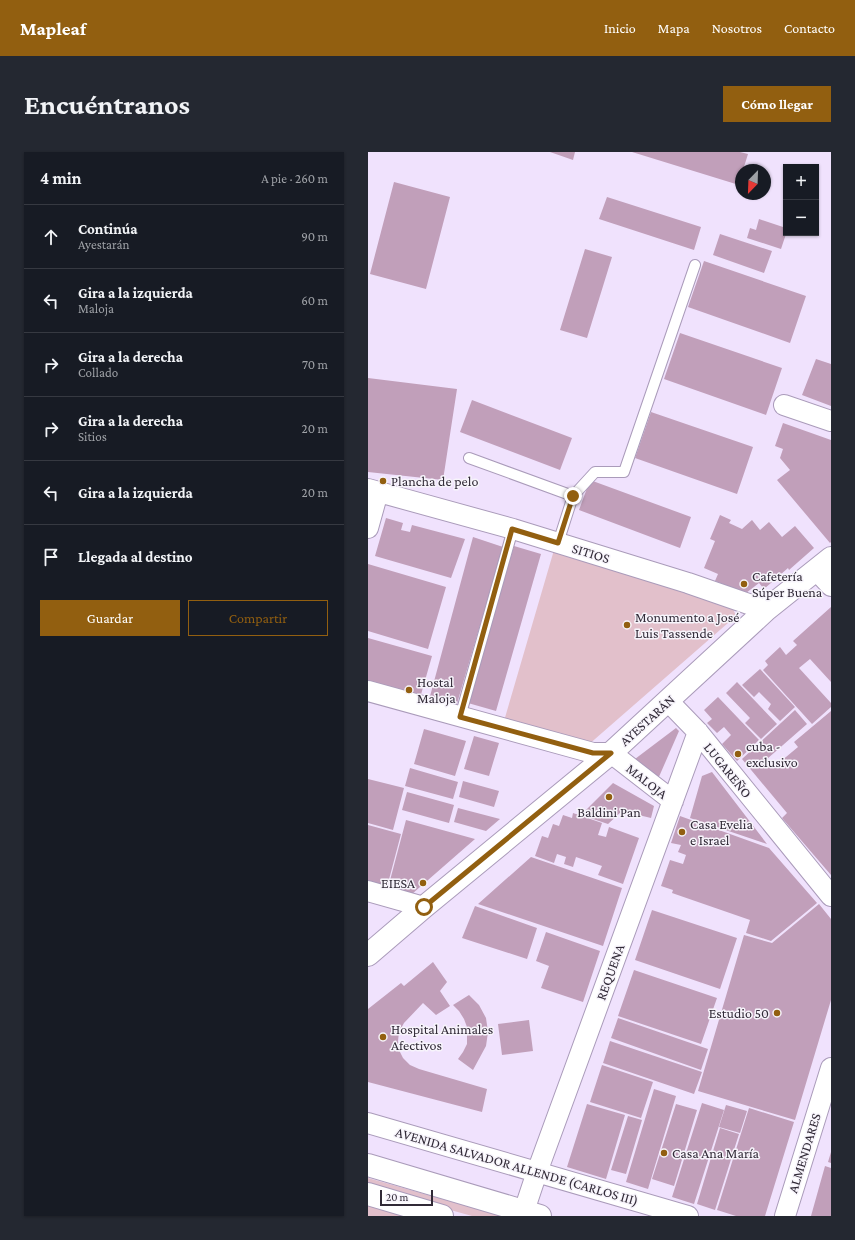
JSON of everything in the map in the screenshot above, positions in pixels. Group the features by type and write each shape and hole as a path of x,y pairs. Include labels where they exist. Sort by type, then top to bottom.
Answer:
{"main road":[{"name":"AYESTARÁN","path":"368,955 611,753 766,610 823,564"},
{"path":"368,1165 532,1214"},
{"path":"368,1194 442,1216"}],"street":[{"path":"784,405 831,421"},
{"path":"368,528 373,490"},
{"name":"SITIOS","path":"373,490 558,543 766,610"},
{"path":"823,564 831,586"},
{"path":"368,691 593,753 611,753"},
{"name":"LUGAREÑO","path":"668,701 698,732 831,896"},
{"name":"REQUENA","path":"532,1214 537,1172 698,732"},
{"name":"MALOJA","path":"611,753 673,801"},
{"path":"368,890 424,907"},
{"name":"ALMENDARES","path":"785,1216 831,1068"},
{"name":"AVENIDA SALVADOR ALLENDE (CARLOS III)","path":"368,1123 688,1216"}],"lane":[{"path":"558,543 573,496 595,472 624,472 695,265"},
{"path":"469,458 573,496"},
{"path":"460,717 512,529"}],"shaded area":[{"path":"554,550 732,606 736,616 587,746 504,721"},
{"path":"368,1178 502,1216 472,1216 368,1187"},
{"path":"368,1205 407,1216 368,1216"}],"building":[{"path":"550,152 575,152 573,160"},
{"path":"632,152 740,152 748,154 745,164 735,164 735,184"},
{"path":"394,182 450,197 426,289 370,274"},
{"path":"607,197 701,227 694,250 599,219"},
{"path":"759,219 783,227 783,236 785,236 781,249 747,238 750,228 756,230"},
{"path":"720,234 772,251 764,273 713,255"},
{"path":"585,249 612,257 587,338 560,330"},
{"path":"704,261 806,296 790,343 688,307"},
{"path":"680,333 782,368 766,415 664,379"},
{"path":"816,359 831,364 831,406 802,395"},
{"path":"368,378 457,389 443,480 368,472"},
{"path":"472,400 572,438 560,470 460,432"},
{"path":"651,412 753,447 737,494 635,458"},
{"path":"783,423 831,440 830,543 777,480 790,470 780,458 783,449 775,446"},
{"path":"590,480 691,517 680,548 579,510"},
{"path":"720,515 731,520 729,523 742,529 752,520 760,530 769,522 782,537 795,526 814,548 764,589 759,583 746,593 715,581 718,574 704,568 715,541 710,539"},
{"path":"386,518 403,523 401,530 410,532 412,525 465,539 451,578 375,556"},
{"path":"473,537 503,547 456,707 429,700"},
{"path":"514,546 541,554 496,711 468,703"},
{"path":"368,564 446,587 428,649 368,631"},
{"path":"831,607 831,682 810,659 799,668 831,703 831,707 812,724 763,670 768,665 765,661 780,647 786,655 797,645 793,641"},
{"path":"368,638 432,656 420,698 368,684"},
{"path":"760,669 795,707 780,721 768,709 771,704 759,692 754,697 742,685"},
{"path":"737,682 777,724 761,739 745,723 750,718 726,693"},
{"path":"718,697 759,740 737,761 722,744 731,735 724,727 717,733 707,723 712,719 704,710"},
{"path":"795,710 807,724 767,759 774,767 798,747 794,742 831,711 831,875 782,818 787,813 742,759"},
{"path":"676,728 679,731 658,779 635,759"},
{"path":"424,729 466,741 455,776 414,764"},
{"path":"474,736 499,743 489,776 464,769"},
{"path":"410,768 458,782 453,799 405,786"},
{"path":"712,772 767,844 690,818 702,776"},
{"path":"368,779 404,788 393,830 368,823"},
{"path":"463,781 499,791 494,807 459,797"},
{"path":"613,783 654,806 651,818 622,811 608,824 581,815"},
{"path":"407,792 454,805 449,823 402,810"},
{"path":"458,808 500,819 486,831 454,822"},
{"path":"573,813 602,823 598,835 606,837 609,827 639,838 623,884 598,875 602,866 576,857 573,867 564,864 566,857 557,854 554,863 535,856 542,836 548,838 553,824 559,826 563,815 572,818"},
{"path":"680,816 769,848 817,903 771,941 746,933 750,920 672,893 673,890 661,886 670,860 683,864 686,855 678,852 681,845 671,843"},
{"path":"406,820 475,839 412,894 388,888"},
{"path":"368,825 401,834 387,887 368,882"},
{"path":"531,857 622,888 603,946 478,904"},
{"path":"819,904 831,919 831,1000 795,1120 698,1091 744,935 772,943"},
{"path":"475,906 537,928 527,959 462,938"},
{"path":"652,910 737,938 720,989 635,960"},
{"path":"546,932 600,951 583,1002 541,988 549,966 536,961"},
{"name":"Hospital Animales Afectivos","path":"433,962 447,982 440,991 450,1006 436,1015 423,1003 404,1023 399,1032 399,1050 403,1058 410,1065 419,1069 487,1089 482,1112 368,1082 368,1009 401,983 404,986"},
{"path":"634,970 717,998 701,1044 618,1016"},
{"path":"469,995 479,1005 486,1018 488,1032 486,1046 473,1070 458,1059 467,1044 467,1027 459,1011 453,1005"},
{"path":"618,1018 708,1049 701,1070 611,1038"},
{"path":"529,1020 533,1051 502,1055 498,1024"},
{"path":"610,1041 702,1072 694,1094 603,1063"},
{"path":"602,1065 653,1082 641,1118 590,1102"},
{"path":"654,1089 676,1096 648,1189 626,1182"},
{"path":"702,1103 724,1110 694,1204 672,1197"},
{"path":"587,1104 625,1115 606,1179 567,1167"},
{"path":"676,1104 697,1110 674,1186 652,1179"},
{"path":"726,1105 747,1111 740,1133 719,1127"},
{"path":"749,1108 794,1122 765,1216 736,1216 717,1210"},
{"path":"628,1116 642,1120 626,1174 611,1170"},
{"path":"720,1128 739,1134 715,1210 697,1204"},
{"path":"831,1152 831,1163 828,1162"},
{"path":"825,1166 831,1168 831,1216 811,1216"}],"place":[{"name":"Plancha de pelo","path":"383,481"},
{"name":"Cafetería Súper Buena","path":"744,584"},
{"name":"Monumento a José Luis Tassende","path":"627,625"},
{"name":"Hostal Maloja","path":"409,690"},
{"name":"cuba - exclusivo","path":"738,754"},
{"name":"Baldini Pan","path":"609,797"},
{"name":"Casa Evelia e Israel","path":"682,832"},
{"name":"EIESA","path":"423,883"},
{"name":"Estudio 50","path":"777,1013"},
{"name":"Hospital Animales Afectivos","path":"383,1037"},
{"name":"Casa Ana María","path":"664,1153"}],"route":[{"path":"424,907 611,753 593,753 460,717 512,529 558,543 573,496"}]}
